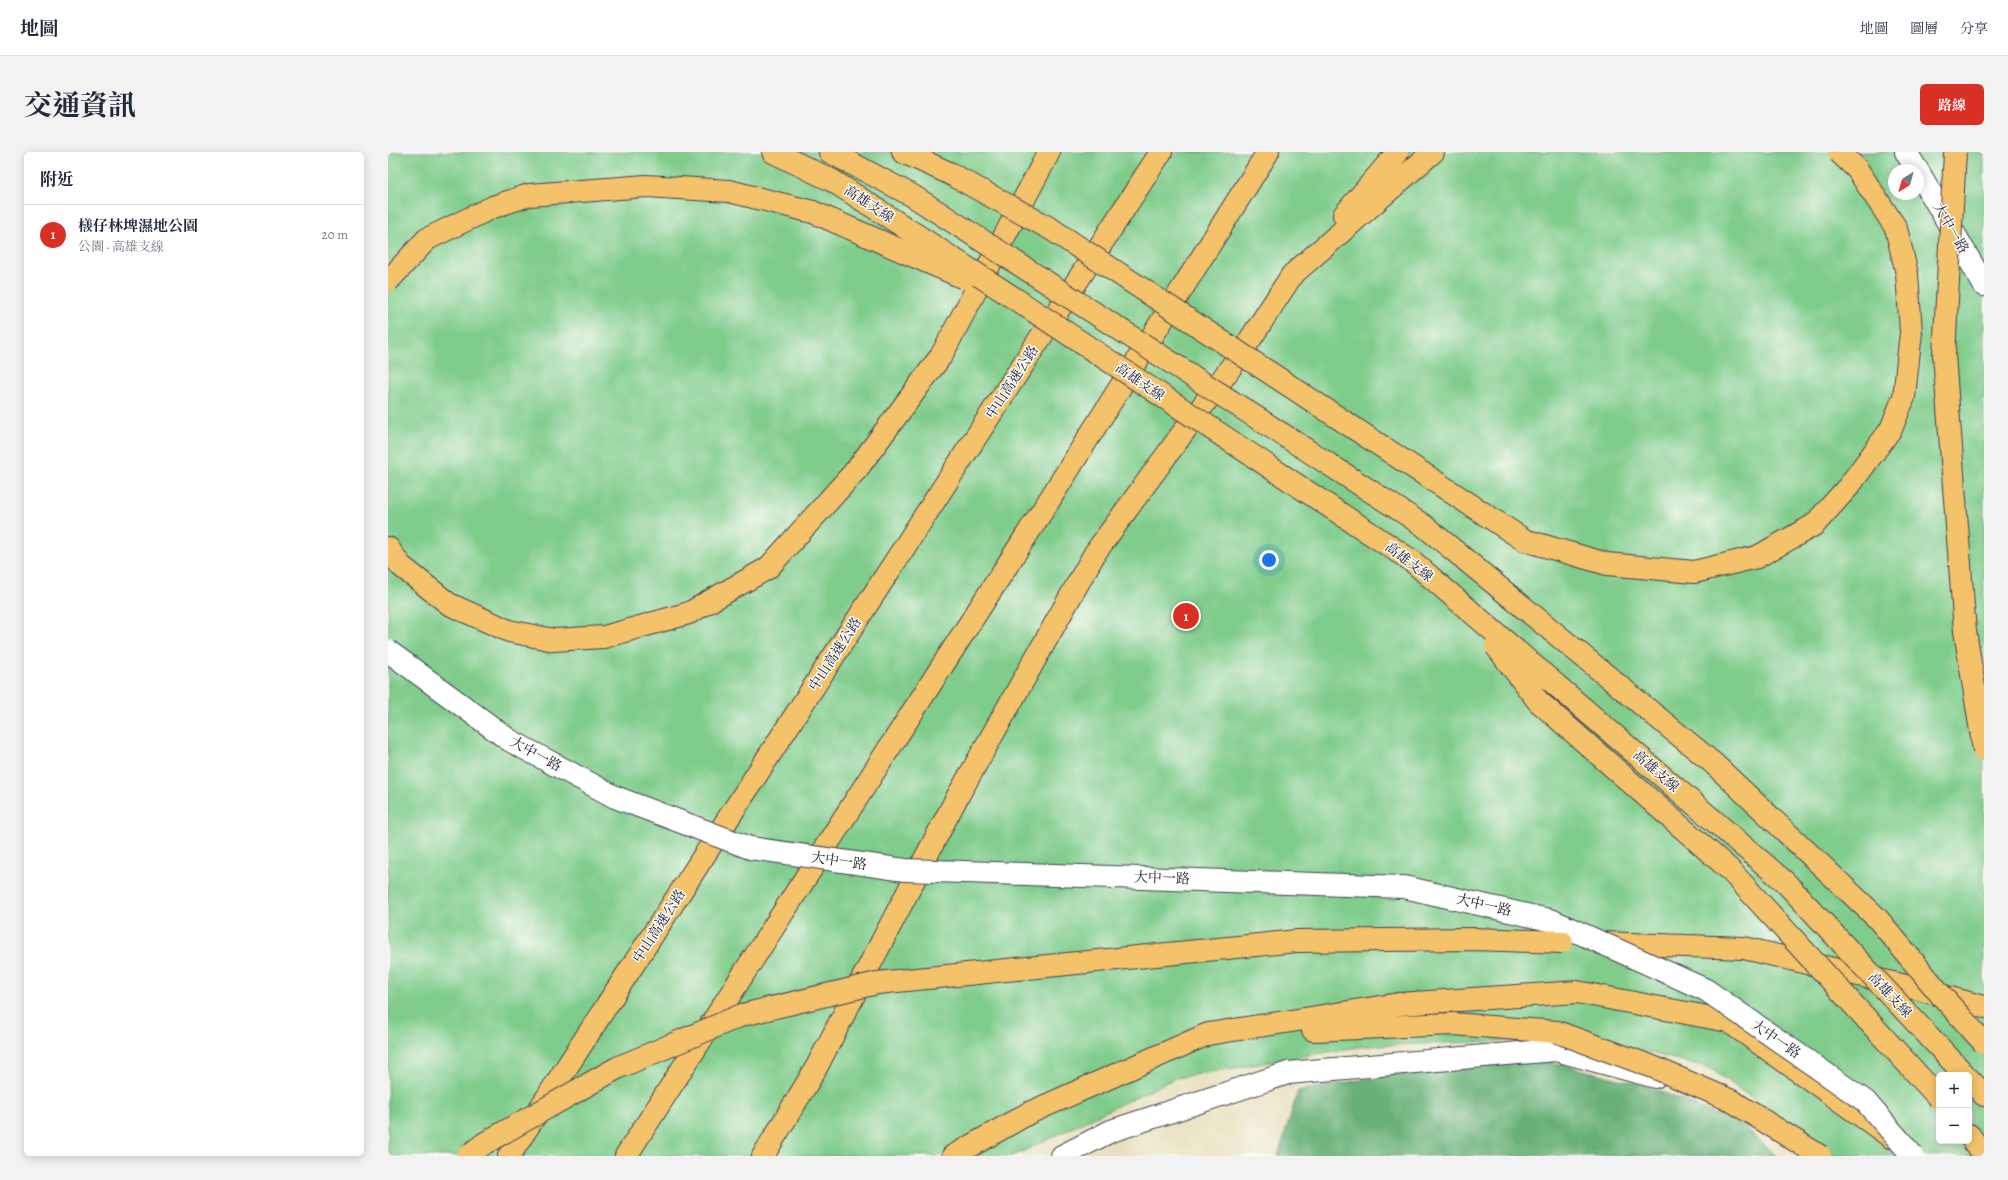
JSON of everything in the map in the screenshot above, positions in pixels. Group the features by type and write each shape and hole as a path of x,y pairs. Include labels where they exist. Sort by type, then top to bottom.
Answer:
{"highway":[{"name":"高雄支線","path":"773,152 833,181 1017,300 1412,561 1786,883 1962,1072"},
{"name":"高雄支線","path":"830,152 913,196 1423,525 1713,764 1876,918 1984,1043"},
{"path":"903,152 952,174 1051,229 1524,540 1607,564 1694,572 1757,557 1814,525 1849,486 1891,429 1904,397 1911,332 1906,274 1896,228 1857,169 1839,152"},
{"path":"388,548 401,566 449,604 509,631 554,640 604,637 688,614 768,568 857,469 941,356 1049,152"},
{"name":"中山高速公路","path":"509,1156 1161,152"},
{"path":"626,1156 1048,502 1268,152"},
{"path":"763,1156 815,1070 954,804 1095,553 1242,352 1292,275 1398,152"},
{"path":"1292,275 1433,152"},
{"path":"1955,152 1944,355 1965,631 1984,750"},
{"path":"388,281 427,239 493,207 529,195 646,186 728,191 813,212 1017,300"},
{"path":"1467,608 1538,701 1729,869 1936,1095"},
{"path":"468,1156 485,1143 618,1068 742,1015 877,983 1297,941 1473,939 1744,948 1918,989 1984,1007"},
{"path":"953,1156 1029,1113 1208,1034 1399,1004 1577,992 1728,1021 1918,1156"},
{"path":"1208,1034 1453,1024 1557,1032 1654,1067 1732,1100 1820,1156"},
{"path":"1972,1082 1984,1095"},
{"path":"1972,1139 1984,1156"}],"street":[{"name":"大中一路","path":"1906,152 1914,164"},
{"name":"大中一路","path":"1924,180 1984,285"},
{"name":"大中一路","path":"388,651 509,740 615,797 750,848 905,870 1404,887 1554,922 1706,990 1865,1101 1913,1156"},
{"path":"1062,1156 1111,1131 1288,1073 1555,1050 1746,1102 1826,1156"}],"green space":[{"path":"388,152 1984,152 1984,1156 1835,1156 1708,1067 1588,1038 1364,1046 1175,1078 1013,1156 388,1156"},
{"path":"1552,1062 1650,1087 1744,1126 1776,1156 1278,1156 1298,1091 1445,1065"}],"place":[{"name":"檨仔林埤濕地公園","path":"1186,616"}]}
